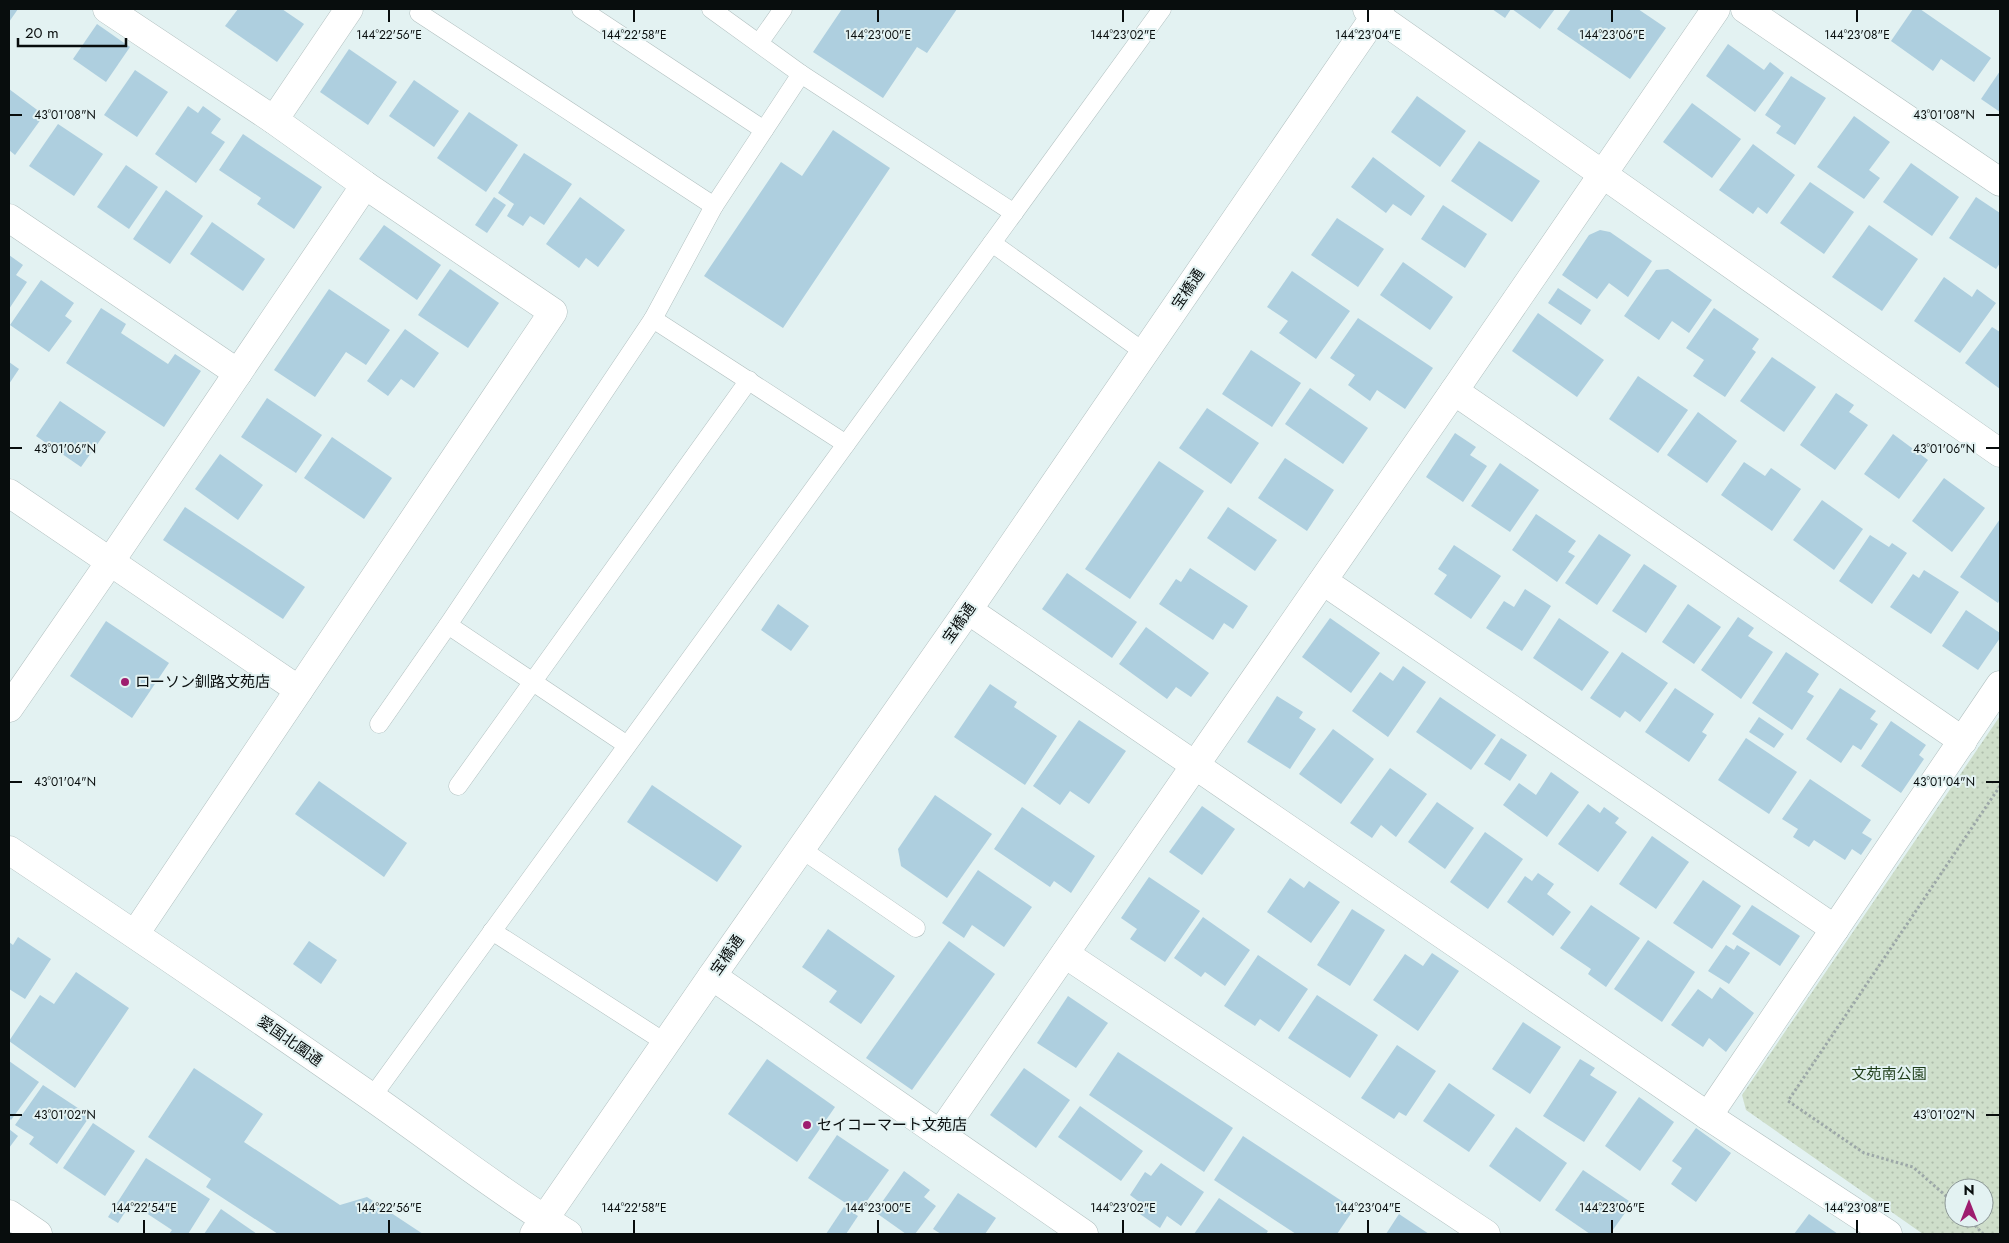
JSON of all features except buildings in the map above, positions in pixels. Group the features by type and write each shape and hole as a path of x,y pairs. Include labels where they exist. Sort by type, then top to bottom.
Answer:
{"street":[{"path":"107,9 274,120 365,185 553,312 135,934"},
{"path":"274,120 349,9"},
{"path":"940,1134 1716,9"},
{"path":"1745,9 2000,182"},
{"path":"1374,11 1603,175 2000,453"},
{"name":"宝橋通","path":"539,1227 968,610 1374,11"},
{"path":"9,708 365,185"},
{"path":"9,218 238,373"},
{"path":"1454,391 1963,741"},
{"path":"9,493 299,690"},
{"path":"1323,581 1835,929"},
{"path":"968,610 1708,1116 1888,1234"},
{"path":"1708,1116 2000,685"},
{"name":"愛国北園通","path":"9,850 372,1097 539,1227 568,1234"},
{"path":"1065,954 1486,1234"},
{"path":"712,976 1084,1234"},
{"path":"9,1214 38,1234"}],"lane":[{"path":"581,9 764,130"},
{"path":"711,9 801,74 1014,212"},
{"path":"759,43 783,9"},
{"path":"372,1097 1162,9"},
{"path":"419,13 714,206"},
{"path":"379,724 448,625 653,319 714,206 801,74"},
{"path":"992,243 1144,352"},
{"path":"653,319 846,444"},
{"path":"458,786 749,380"},
{"path":"448,625 627,746"},
{"path":"801,849 916,928"},
{"path":"492,931 666,1043"}],"path":[{"path":"1944,1194 1913,1167 1864,1153 1788,1101 2000,788"}],"green space":[{"name":"文苑南公園","path":"2000,716 2000,1234 1923,1234 1746,1110 1742,1095"}],"place":[{"name":"ローソン釧路文苑店","path":"125,682"},
{"name":"セイコーマート文苑店","path":"807,1125"}]}
